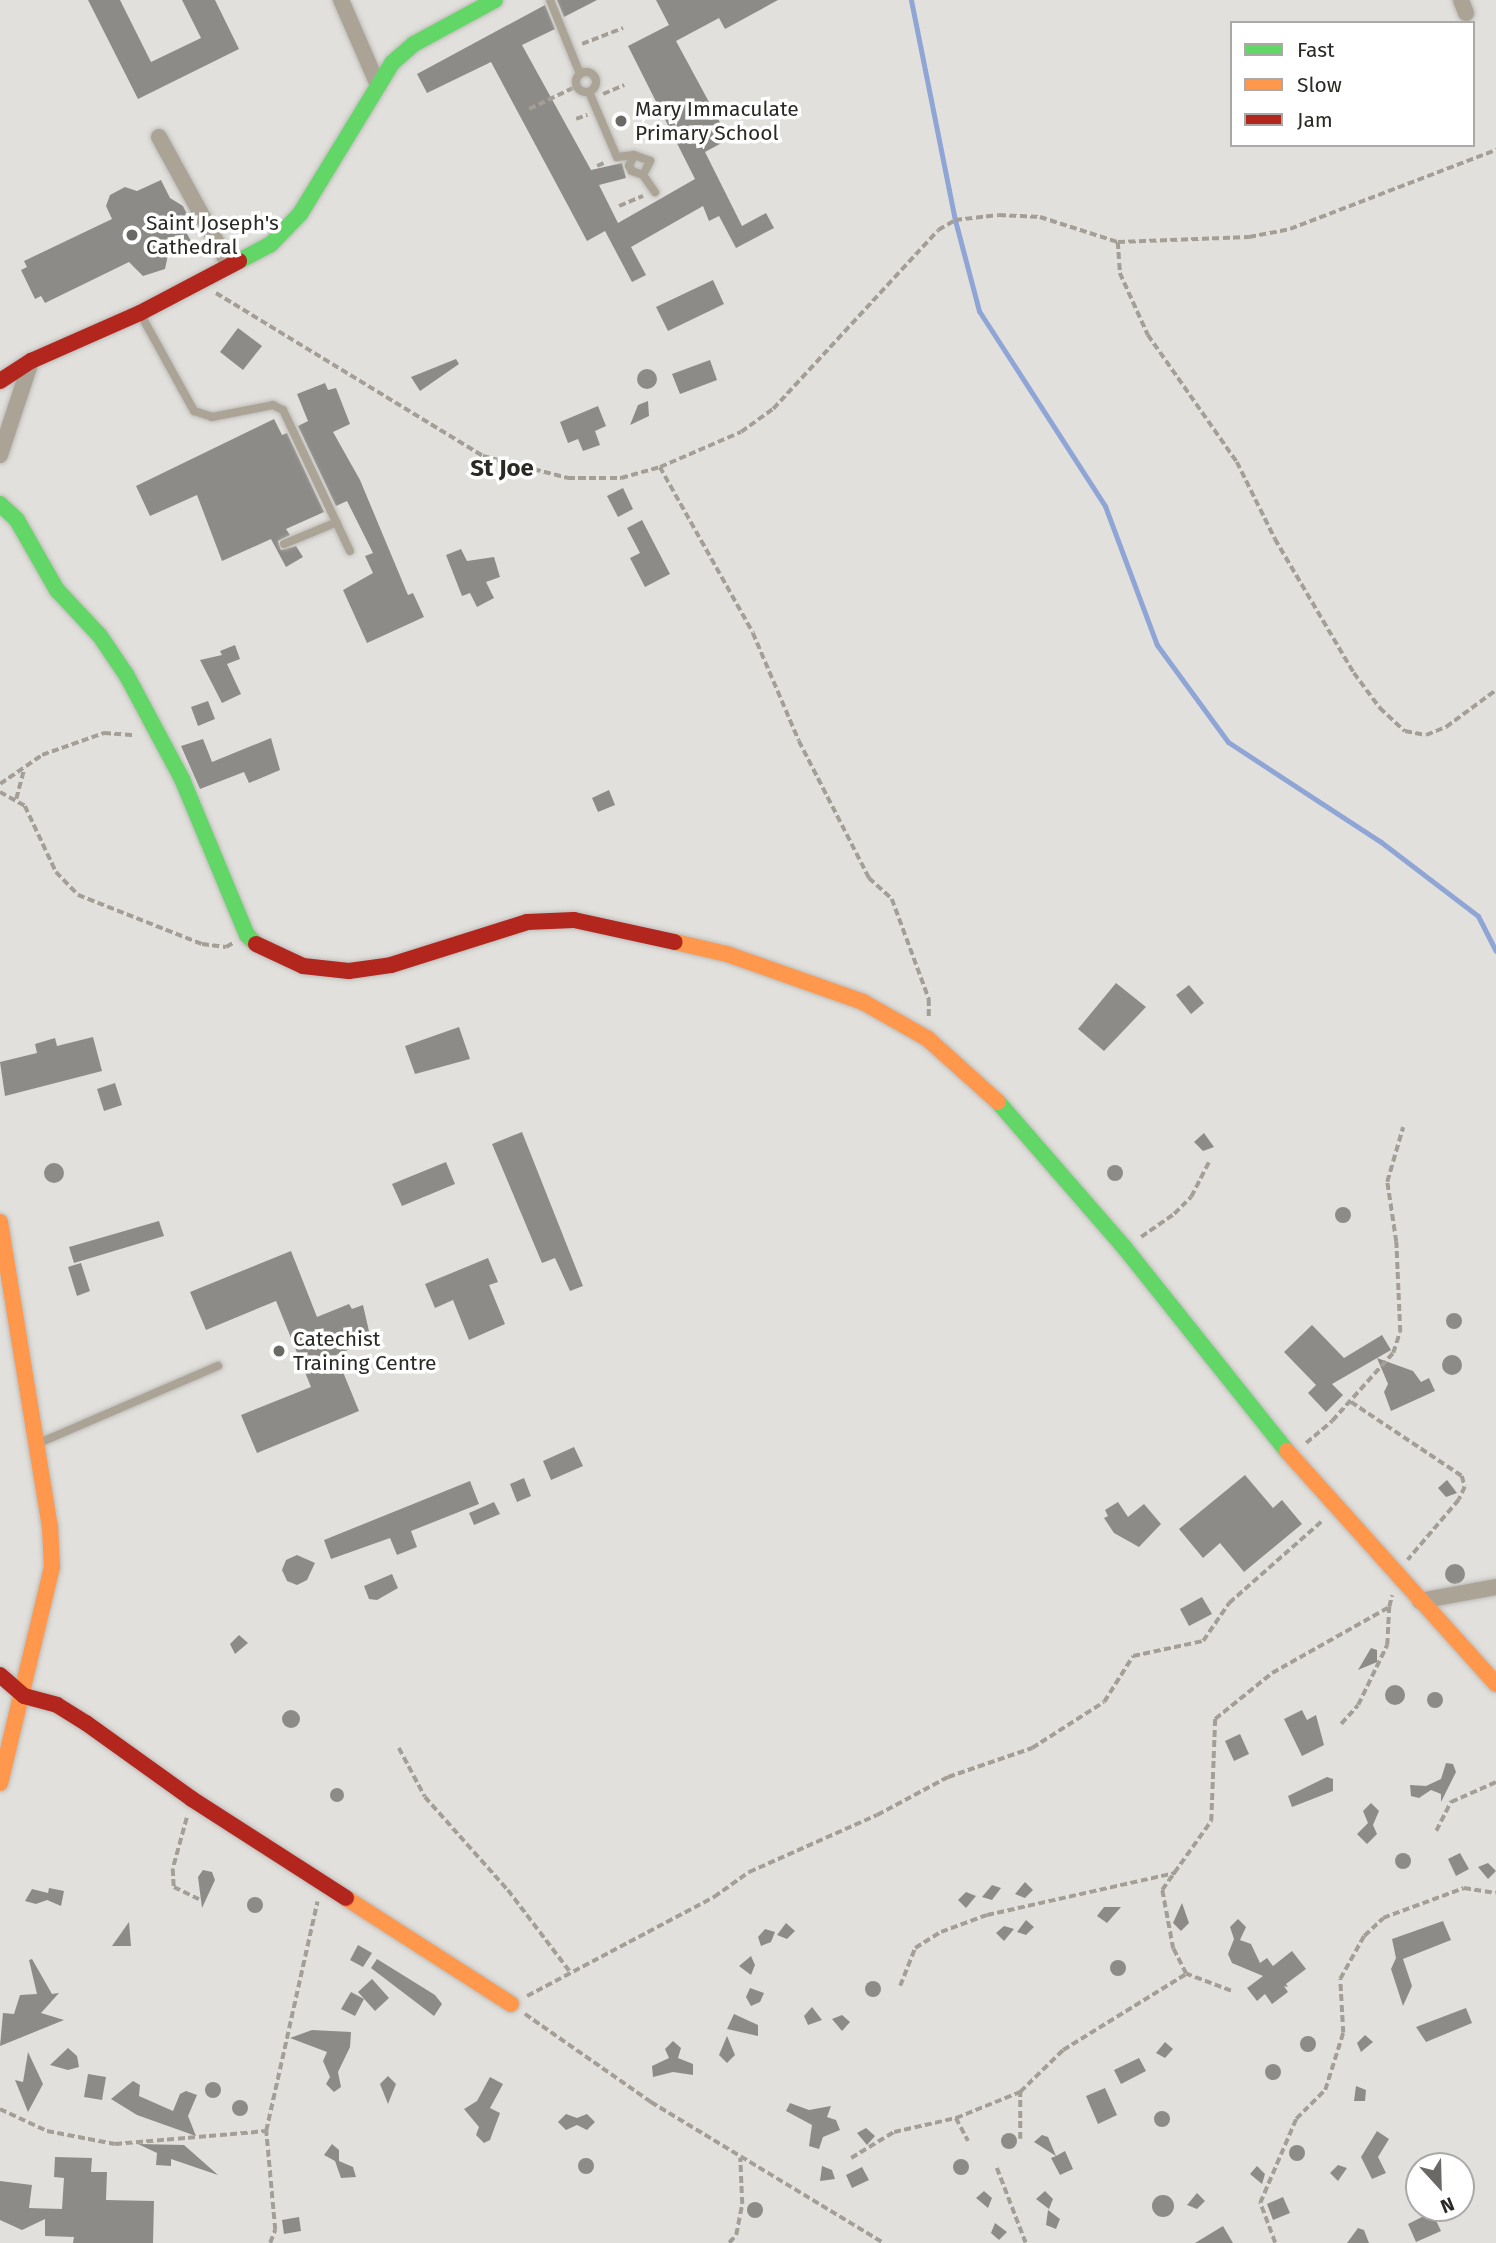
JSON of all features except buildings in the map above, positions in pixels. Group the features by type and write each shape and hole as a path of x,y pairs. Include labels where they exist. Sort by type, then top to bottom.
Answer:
{"street":[{"path":"341,0 377,85"},
{"path":"0,382 30,361 140,313 199,282 289,229 392,62 414,44 495,0"},
{"path":"159,137 229,265"},
{"path":"0,455 30,361"},
{"path":"0,504 17,520 57,590 100,636 127,676 182,779 247,935 260,948 303,966 349,971 391,965 527,922 574,920 727,954 863,1002 928,1040 1009,1112 1124,1247 1290,1456 1496,1684"},
{"path":"0,1222 36,1444 52,1567 0,1783"},
{"path":"1420,1601 1496,1587"},
{"path":"0,1675 23,1696 57,1705 192,1799 511,2004"}],"lane":[{"path":"550,0 572,48 580,74 577,86 591,95 617,158 640,154 650,161 643,175"},
{"path":"580,74 589,72 596,77 596,86 591,95"},
{"path":"635,156 629,166 643,175 655,192"},
{"path":"140,313 194,411 212,416 273,405 284,410 350,551"},
{"path":"284,544 337,522"},
{"path":"36,1444 218,1366"}],"path":[{"path":"572,48 623,28"},
{"path":"591,95 624,85"},
{"path":"529,109 577,86"},
{"path":"199,282 482,456 568,478 621,478 660,467 741,432 773,409 938,230 955,220 999,215 1040,217 1118,242 1249,237 1290,229 1496,150"},
{"path":"619,206 655,192"},
{"path":"1118,242 1120,273 1148,335 1237,462 1282,550 1354,673 1380,708 1405,731 1426,735 1446,727 1496,690"},
{"path":"660,467 753,633 799,741 869,878 892,899 929,999 928,1040"},
{"path":"0,783 42,755 104,733 129,732 142,738"},
{"path":"16,799 25,768"},
{"path":"0,792 25,806 56,872 78,895 202,944 226,947 247,935"},
{"path":"1290,1456 1351,1402 1393,1353 1399,1332 1396,1242 1387,1182 1403,1127"},
{"path":"1124,1247 1174,1214 1203,1179 1209,1162"},
{"path":"1341,1724 1358,1705 1375,1675 1387,1645 1389,1607 1397,1575 1437,1520 1459,1500 1465,1487 1462,1476 1351,1402"},
{"path":"884,2243 651,2102 511,2004 714,1897 749,1872 877,1815 948,1777 1032,1748 1104,1702 1133,1656 1203,1641 1229,1603 1338,1507"},
{"path":"1231,1992 1186,1974 1173,1949 1161,1889 1177,1872 1211,1821 1215,1719 1272,1673 1389,1607"},
{"path":"399,1748 425,1797 508,1890 571,1973"},
{"path":"1436,1831 1451,1802 1496,1782"},
{"path":"192,1799 173,1868 174,1887 199,1899"},
{"path":"900,1986 915,1948 941,1932 987,1915 1177,1872"},
{"path":"271,2243 275,2218 266,2131 316,1913 318,1879"},
{"path":"1275,2243 1260,2203 1296,2119 1325,2091 1343,2033 1340,1979 1364,1936 1382,1918 1464,1888 1496,1894"},
{"path":"851,2158 894,2132 956,2118 1020,2092 1063,2050 1186,1974"},
{"path":"1020,2092 1020,2139"},
{"path":"0,2109 47,2131 115,2144 266,2131"},
{"path":"956,2118 968,2141"},
{"path":"729,2243 736,2235 742,2204 740,2158"},
{"path":"997,2168 1026,2243"}],"waterway":[{"path":"911,0 955,220 979,311 1105,506 1157,645 1228,742 1381,842 1478,916 1496,951"}],"traffic: fast":[{"path":"239,261 271,244 300,214 392,63 414,44 495,0"},
{"path":"0,504 17,520 57,590 100,636 127,676 182,779 247,935 256,944"},
{"path":"998,1102 1124,1247 1287,1451"}],"traffic: slow":[{"path":"675,942 727,954 863,1002 928,1039 998,1102"},
{"path":"0,1222 50,1527 52,1567 0,1783"},
{"path":"1287,1451 1496,1684"},
{"path":"346,1898 511,2004"}],"traffic: jam":[{"path":"0,381 31,361 140,313 239,261"},
{"path":"256,944 303,966 349,971 391,965 527,922 574,920 675,942"},
{"path":"0,1675 24,1696 57,1705 86,1723 192,1799 346,1898"}],"place":[{"name":"Mary Immaculate Primary School","path":"621,121"},
{"name":"Saint Joseph's Cathedral","path":"132,235"},
{"name":"Catechist Training Centre","path":"279,1351"}],"district":[{"name":"St Joe","path":"502,469"}]}
